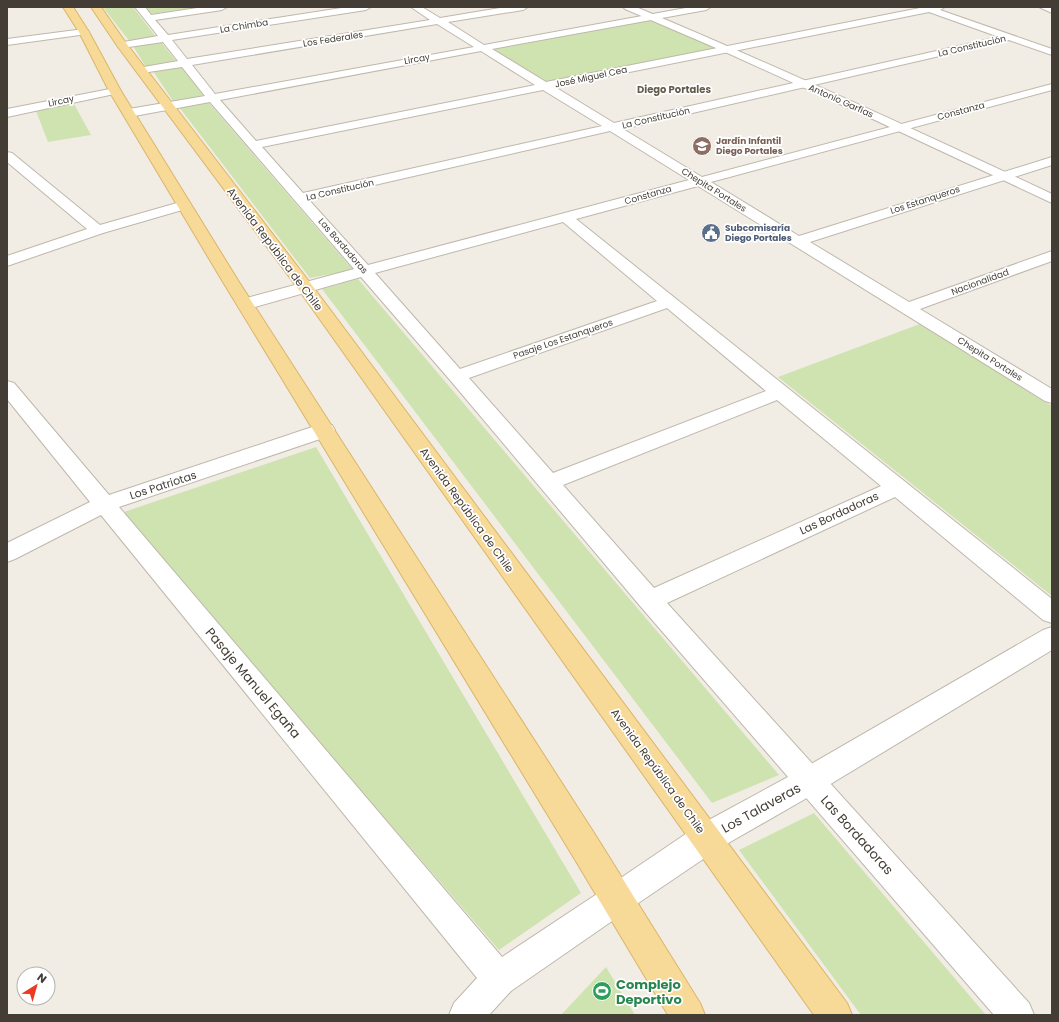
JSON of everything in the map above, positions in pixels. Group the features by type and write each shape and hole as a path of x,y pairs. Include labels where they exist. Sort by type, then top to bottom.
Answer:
{"main road":[{"path":"68,7 84,32 115,91 184,205 688,1015"},
{"name":"Avenida República de Chile","path":"96,7 122,45 305,287 835,1015"}],"street":[{"path":"144,12 222,7"},
{"path":"294,7 336,39"},
{"name":"La Chimba","path":"122,45 366,7"},
{"name":"Chepita Portales","path":"416,7 907,308 1048,391"},
{"name":"Los Federales","path":"142,70 440,22 523,7"},
{"name":"Antonio Garfias","path":"628,7 727,49 900,127 1052,199"},
{"name":"Lircay","path":"129,112 706,7"},
{"path":"1044,7 1052,10"},
{"path":"931,8 1052,52"},
{"name":"José Miguel Cea","path":"253,145 931,8"},
{"name":"Las Bordadoras","path":"144,12 212,97 253,145 457,376 650,600 1017,1015"},
{"path":"7,42 84,32"},
{"name":"La Constitución","path":"301,198 1010,37"},
{"name":"Constanza","path":"245,304 1052,87"},
{"name":"Lircay","path":"7,113 115,91"},
{"path":"7,156 98,230"},
{"name":"Los Estanqueros","path":"798,241 1052,160"},
{"path":"7,260 98,230 184,205"},
{"path":"566,218 1052,613"},
{"name":"Nacionalidad","path":"907,308 1052,256"},
{"name":"Pasaje Los Estanqueros","path":"457,376 669,302"},
{"name":"Pasaje Manuel Egaña","path":"7,387 499,979"},
{"path":"549,483 780,392"},
{"name":"Los Patriotas","path":"7,553 104,504 325,430"},
{"name":"Las Bordadoras","path":"650,600 898,487"},
{"name":"Los Talaveras","path":"466,1015 499,979 707,838 809,781 1052,637"}],"green space":[{"path":"103,7 133,7 156,37 130,42"},
{"path":"139,7 200,7 144,15"},
{"path":"650,18 723,49 546,87 483,48"},
{"path":"161,42 177,62 146,67 133,46"},
{"path":"182,67 204,96 173,101 153,71"},
{"path":"208,102 353,270 310,278 179,107"},
{"path":"74,104 91,135 48,142 36,111"},
{"path":"358,279 779,775 712,803 322,289"},
{"path":"920,324 1052,406 1052,596 778,377"},
{"path":"316,447 581,893 499,950 121,513"},
{"path":"814,813 986,1015 861,1015 739,850"},
{"name":"Complejo Deportivo","path":"606,967 635,1015 561,1015"}],"place":[{"name":"Jardín Infantil Diego Portales","path":"702,146"},
{"name":"Subcomisaría Diego Portales","path":"711,233"},
{"name":"Complejo Deportivo","path":"602,991"}],"district":[{"name":"Diego Portales","path":"674,89"}]}
